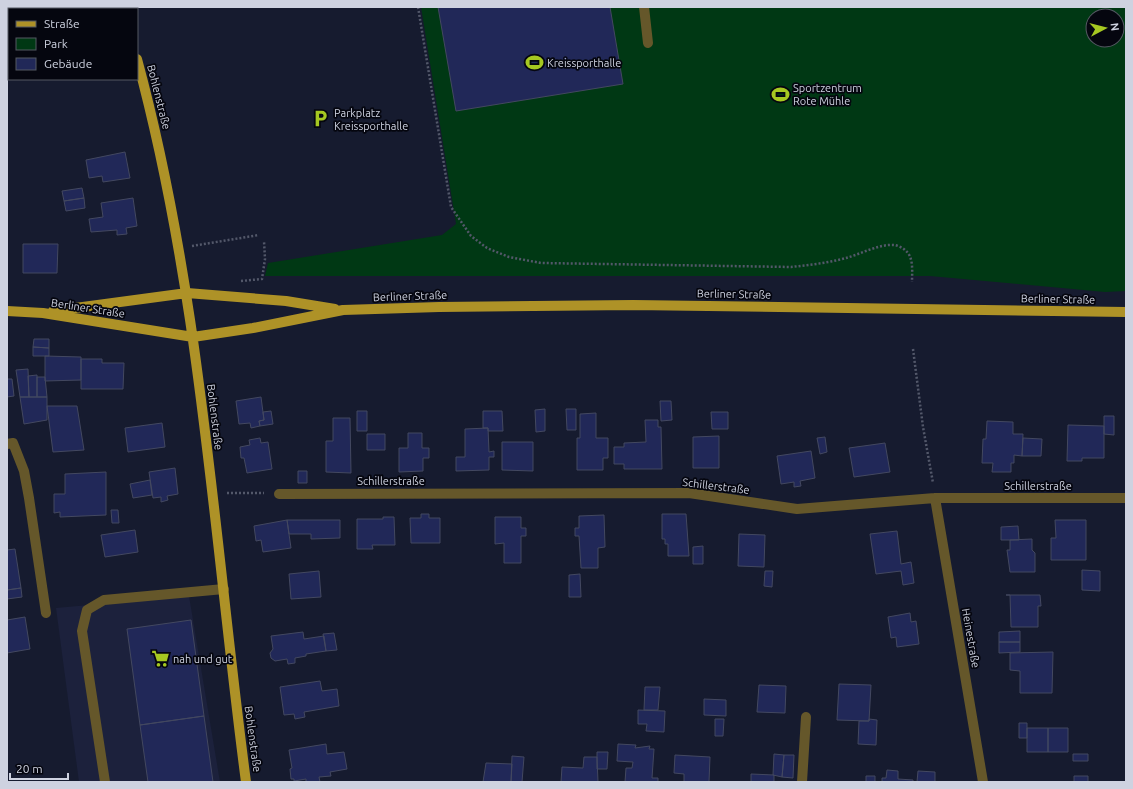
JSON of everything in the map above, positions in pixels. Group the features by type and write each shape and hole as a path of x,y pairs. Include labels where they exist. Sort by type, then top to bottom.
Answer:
{"main road":[{"name":"Bohlenstraße","path":"138,63 155,124 187,293 213,493 246,782"},
{"name":"Berliner Straße","path":"43,313 187,293 286,301 343,310"},
{"name":"Berliner Straße","path":"7,311 43,313 193,337 253,328 343,310 439,307 633,305 1126,312"}],"street":[{"path":"644,7 648,43"},
{"path":"10,444 24,471 46,613"},
{"name":"Schillerstraße","path":"279,494 688,493 797,509 935,498 1126,498"},
{"name":"Heinestraße","path":"935,498 983,782"},
{"path":"105,782 82,631 87,610 104,600 224,589"},
{"path":"802,782 806,717"}],"path":[{"path":"418,7 451,207 471,236 487,248 509,257 541,263 791,267 838,260 881,247 895,245 905,249 910,255 912,265 912,282"},
{"path":"179,248 259,235"},
{"path":"237,282 262,279 265,259 264,241"},
{"path":"913,349 923,428 935,498"},
{"path":"213,493 279,494"}],"shaded area":[{"path":"189,596 220,782 79,782 56,608"}],"green space":[{"name":"Sportzentrum Rote Mühle","path":"421,7 1126,7 1126,291 1105,292 930,276 265,276 268,263 442,235 456,224"}],"building":[{"name":"Kreissporthalle","path":"438,7 610,7 623,84 456,111"},
{"path":"125,152 130,178 103,182 102,176 89,178 86,160"},
{"path":"82,188 84,198 64,201 62,191"},
{"path":"84,198 85,208 66,211 64,201"},
{"path":"133,198 137,226 126,228 127,234 117,235 117,230 91,232 89,219 103,217 101,203"},
{"path":"23,244 58,244 57,273 23,273"},
{"path":"34,339 49,339 49,348 33,347"},
{"path":"33,347 49,348 49,356 33,356"},
{"path":"45,356 81,357 81,380 45,381"},
{"path":"81,359 102,359 102,363 124,363 123,389 81,389"},
{"path":"28,369 29,397 20,397 16,370"},
{"path":"37,375 37,397 29,397 28,376"},
{"path":"37,377 45,377 47,397 37,397"},
{"path":"7,379 12,379 14,396 7,397"},
{"path":"20,397 47,397 47,420 24,424"},
{"path":"261,397 264,420 259,421 260,426 251,428 250,423 239,424 236,401"},
{"path":"660,401 671,401 672,420 661,421"},
{"path":"47,406 77,406 84,450 53,452"},
{"path":"545,409 545,431 536,432 535,410"},
{"path":"566,409 576,409 576,430 567,430"},
{"path":"271,411 273,424 260,426 259,421 264,420 263,412"},
{"path":"357,411 367,411 367,431 357,431"},
{"path":"483,411 502,411 503,431 488,431 488,428 483,428"},
{"path":"711,412 728,412 728,429 712,429"},
{"path":"596,413 596,438 608,438 608,458 603,458 603,470 577,470 577,438 580,438 580,414"},
{"path":"1104,416 1114,416 1114,435 1104,434"},
{"path":"333,418 350,418 351,473 326,472 326,441 333,441"},
{"path":"645,420 658,420 658,427 661,427 662,469 624,469 624,464 614,464 614,447 624,447 624,443 646,442"},
{"path":"987,421 1013,422 1013,434 1023,434 1022,456 1014,455 1014,463 1011,463 1011,472 992,472 993,463 982,463 983,439 986,439"},
{"path":"162,423 165,447 128,452 125,428"},
{"path":"1068,425 1104,426 1104,458 1082,458 1082,461 1067,461"},
{"path":"488,428 489,452 494,451 494,457 489,457 489,470 456,471 456,457 465,457 465,429"},
{"path":"408,433 422,433 422,448 429,448 429,458 423,458 423,471 399,472 399,448 408,448"},
{"path":"367,434 385,434 385,450 367,450"},
{"path":"719,436 719,468 693,468 693,437"},
{"path":"825,437 827,452 820,454 817,438"},
{"path":"260,438 261,443 268,442 272,469 247,473 244,458 241,458 240,447 250,445 249,440"},
{"path":"1023,438 1042,439 1041,456 1022,456"},
{"path":"502,442 533,442 533,471 502,470"},
{"path":"885,443 890,472 854,477 849,448"},
{"path":"811,451 815,478 800,481 801,486 794,487 794,482 781,484 777,456"},
{"path":"175,468 178,494 167,496 168,500 161,502 161,497 153,498 149,472"},
{"path":"298,471 307,471 307,483 298,483"},
{"path":"106,472 106,515 60,517 60,512 54,513 54,494 65,494 65,474"},
{"path":"150,480 152,495 133,498 130,484"},
{"path":"111,510 118,510 119,523 112,523"},
{"path":"421,514 429,514 429,518 440,518 440,543 411,543 410,518 421,518"},
{"path":"662,514 686,514 689,556 668,556 668,544 665,544 665,539 662,539"},
{"path":"604,515 605,547 598,548 598,568 581,568 579,536 575,536 575,528 579,528 579,516"},
{"path":"383,517 394,517 395,545 372,545 373,549 357,549 357,519 383,519"},
{"path":"495,517 521,517 521,528 526,528 526,536 521,536 521,563 504,563 504,543 495,544"},
{"path":"287,520 340,520 340,538 311,539 311,534 289,534"},
{"path":"287,520 291,548 263,552 261,540 256,541 254,526"},
{"path":"1055,520 1086,520 1086,560 1051,560 1051,538 1056,538"},
{"path":"1018,526 1019,540 1001,540 1001,527"},
{"path":"135,530 138,552 105,557 101,535"},
{"path":"897,531 901,564 911,562 914,583 903,585 901,571 876,574 870,534"},
{"path":"739,534 765,535 764,567 738,566"},
{"path":"1032,539 1032,550 1035,553 1035,572 1010,572 1007,550 1010,550 1010,540"},
{"path":"703,546 703,564 693,564 693,547"},
{"path":"15,549 21,588 7,590 7,550"},
{"path":"1082,570 1100,571 1100,591 1082,590"},
{"path":"319,571 321,597 291,599 289,574"},
{"path":"765,571 773,571 772,587 764,586"},
{"path":"580,574 581,597 569,597 569,575"},
{"path":"21,588 22,597 7,599 7,590"},
{"path":"1010,595 1040,595 1041,606 1038,606 1038,627 1011,627"},
{"path":"910,613 911,622 916,621 919,644 897,647 896,637 891,638 888,617"},
{"path":"25,617 30,649 7,653 7,620"},
{"path":"191,620 204,716 140,725 127,629"},
{"path":"1020,631 1020,642 999,642 999,632"},
{"path":"303,632 304,639 324,636 326,651 306,654 306,656 295,658 295,663 288,664 287,659 275,661 271,658 270,653 273,649 271,636"},
{"path":"334,633 337,650 326,651 323,634"},
{"path":"999,642 1020,642 1020,652 999,653"},
{"path":"1053,652 1052,693 1020,693 1020,671 1010,670 1010,653"},
{"path":"320,681 322,691 337,689 339,706 304,712 305,717 295,719 294,714 284,715 280,687"},
{"path":"839,684 871,685 869,721 837,720"},
{"path":"759,685 786,686 785,713 757,712"},
{"path":"645,687 660,687 658,710 644,710"},
{"path":"704,699 726,700 726,716 704,715"},
{"path":"638,710 665,711 664,732 646,731 647,724 638,724"},
{"path":"204,716 213,782 148,782 140,725"},
{"path":"715,719 724,719 723,736 715,736"},
{"path":"869,719 877,720 876,745 858,744 859,721 869,721"},
{"path":"1019,723 1027,723 1027,738 1019,738"},
{"path":"1027,728 1048,728 1048,752 1027,752"},
{"path":"1048,728 1068,728 1068,752 1048,752"},
{"path":"326,744 327,754 344,752 347,769 330,772 331,776 319,777 320,782 306,782 306,779 294,781 294,779 291,779 290,769 292,768 289,750"},
{"path":"618,744 636,745 635,748 650,746 649,749 654,749 652,778 658,778 658,782 625,782 626,768 632,768 633,762 617,761"},
{"path":"597,752 608,752 607,769 597,769"},
{"path":"774,754 784,755 782,777 773,775"},
{"path":"1073,754 1088,754 1088,761 1073,761"},
{"path":"675,755 710,757 709,782 684,782 684,774 674,773"},
{"path":"784,755 794,755 793,778 782,777"},
{"path":"512,756 524,757 522,782 511,782"},
{"path":"584,757 597,757 598,782 561,782 562,767 583,768"},
{"path":"486,763 512,764 511,782 483,782"},
{"path":"887,770 898,771 898,779 913,780 913,782 882,782 882,778 886,778"},
{"path":"918,771 935,772 935,782 917,782"},
{"path":"751,774 774,775 774,782 751,782"},
{"path":"866,776 875,776 875,782 866,782"},
{"path":"1074,776 1088,776 1088,782 1074,782"}],"place":[{"name":"Kreissporthalle","path":"534,63"},
{"name":"Sportzentrum Rote Mühle","path":"780,94"},
{"name":"Parkplatz Kreissporthalle","path":"321,119"},
{"name":"nah und gut","path":"160,659"}]}
